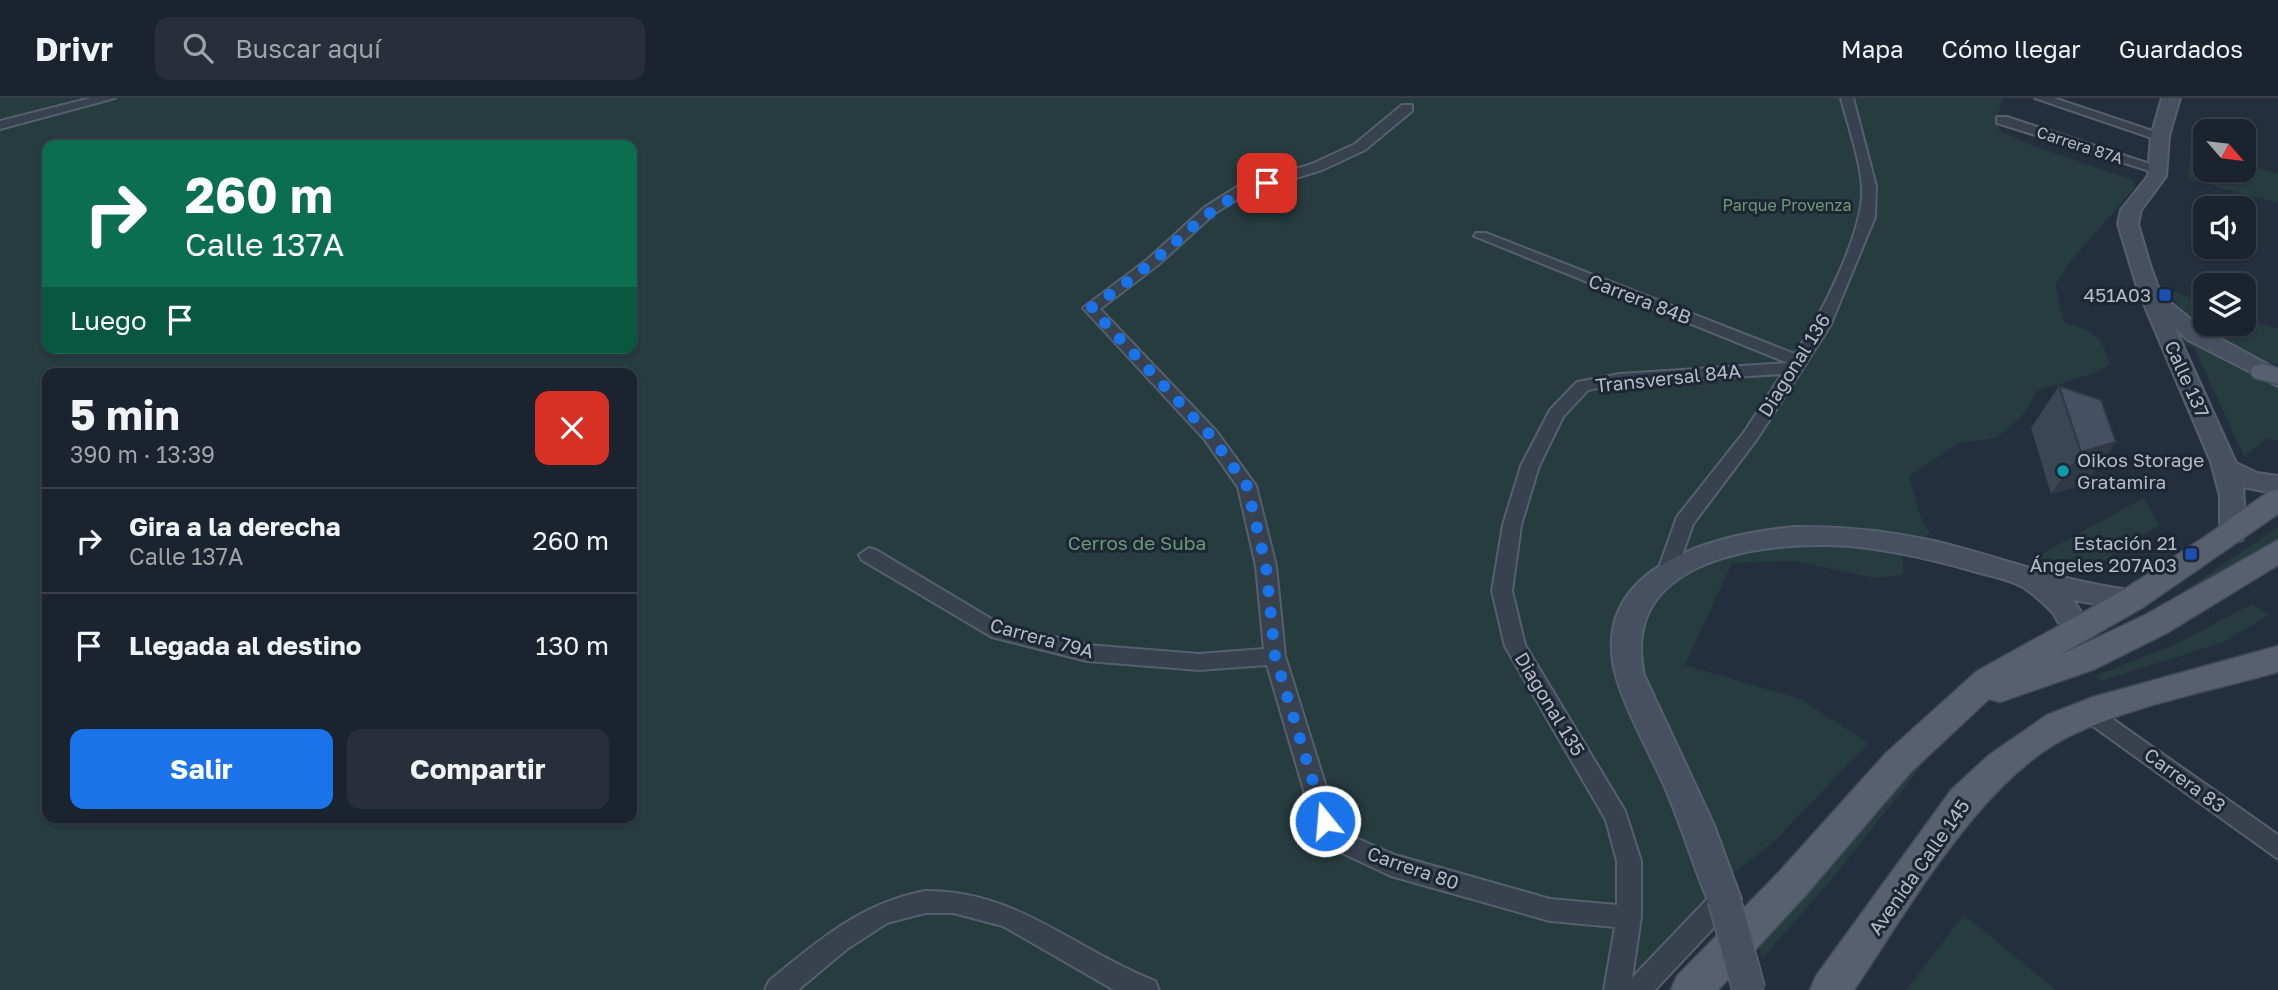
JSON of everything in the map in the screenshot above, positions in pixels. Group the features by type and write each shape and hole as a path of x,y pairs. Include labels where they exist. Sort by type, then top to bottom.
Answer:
{"main road":[{"path":"1691,990 1809,865 1898,763 1945,716 1989,680 2131,600 2234,533 2278,499"},
{"path":"1945,716 2014,683 2084,660 2144,630 2278,551"},
{"name":"Avenida Calle 145","path":"1830,990 1965,800 2001,765 2040,736 2091,713 2269,659"}],"street":[{"path":"0,125 51,110 109,98"},
{"name":"Diagonal 136","path":"1667,573 1684,522 1751,435 1822,326 1868,217 1869,186 1847,98"},
{"path":"2042,98 2160,136"},
{"name":"Calle 137","path":"2167,99 2154,182 2131,210 2128,224 2149,288 2227,469 2234,497 2234,533"},
{"name":"Carrera 80","path":"1407,108 1384,130 1360,147 1317,167 1242,190 1210,210 1153,262 1091,308 1211,436 1247,486 1266,566 1275,656 1325,821 1350,846 1391,865 1550,910 1629,917"},
{"name":"Carrera 87A","path":"2002,120 2158,169"},
{"name":"Carrera 84B","path":"1481,236 1797,365"},
{"name":"Calle 137","path":"2149,288 2168,313 2196,335 2273,376"},
{"name":"Transversal 84A","path":"1583,386 1620,379 1797,365"},
{"name":"Diagonal 135","path":"1583,386 1556,414 1530,466 1512,525 1502,591 1515,646 1617,818 1629,861 1629,917 1617,990"},
{"path":"2227,469 2252,481 2278,485"},
{"name":"Diagonal 136","path":"1720,890 1697,823 1630,675 1625,656 1626,635 1638,601 1667,573 1710,551 1761,540 1836,535 1916,547 2017,575 2131,600"},
{"name":"Carrera 79A","path":"869,555 992,629 1087,653 1199,662 1275,656"},
{"name":"Diagonal 136","path":"2017,575 2048,592 2061,604 2078,628"},
{"name":"Carrera 83","path":"2091,713 2278,848"},
{"path":"1638,990 1699,922 1720,890"},
{"path":"1720,890 1749,990"},
{"path":"778,990 868,918 900,905 926,900 972,904 1016,920 1077,958 1146,990"}],"green space":[{"name":"Cerros de Suba","path":"0,98 2003,98 1996,120 2000,131 2031,145 2133,180 2135,187 2072,260 2055,285 2064,322 2095,335 2110,364 2098,372 2037,391 2022,416 1996,438 1959,443 1909,476 1920,516 1930,533 1902,552 1904,575 1874,578 1795,561 1732,563 1685,665 1800,699 1868,743 1774,842 1731,875 1659,957 1617,990 0,990"},
{"path":"2190,147 2193,148 2193,180 2188,179"},
{"path":"2256,168 2278,174 2278,203 2199,182 2256,182"},
{"path":"2169,290 2193,299 2193,321 2189,317"},
{"path":"2256,321 2278,329 2278,365 2246,354 2212,336 2256,336"},
{"path":"2166,322 2278,385 2278,441 2268,438 2244,457 2194,347 2178,344"},
{"path":"2144,498 2159,525 2083,574 2032,559"},
{"path":"2278,527 2278,542 2145,618"},
{"path":"2252,604 2269,615 2224,642 2101,681 2095,676 2178,643"},
{"path":"1981,708 1930,755 1833,878 1762,959 1759,946 1926,747"},
{"path":"1964,915 2056,990 1906,990"}],"building":[{"path":"2059,386 2101,400 2116,442 2081,452"}],"place":[{"name":"451A03","path":"2165,295"},
{"name":"Oikos Storage Gratamira","path":"2063,471"},
{"name":"Estación 21 Ángeles 207A03","path":"2191,554"}],"route":[{"path":"1267,183 1242,190 1210,210 1153,262 1091,308 1211,436 1247,486 1266,566 1275,656 1325,821"}],"park label":[{"name":"Parque Provenza","path":"1787,205"}]}
